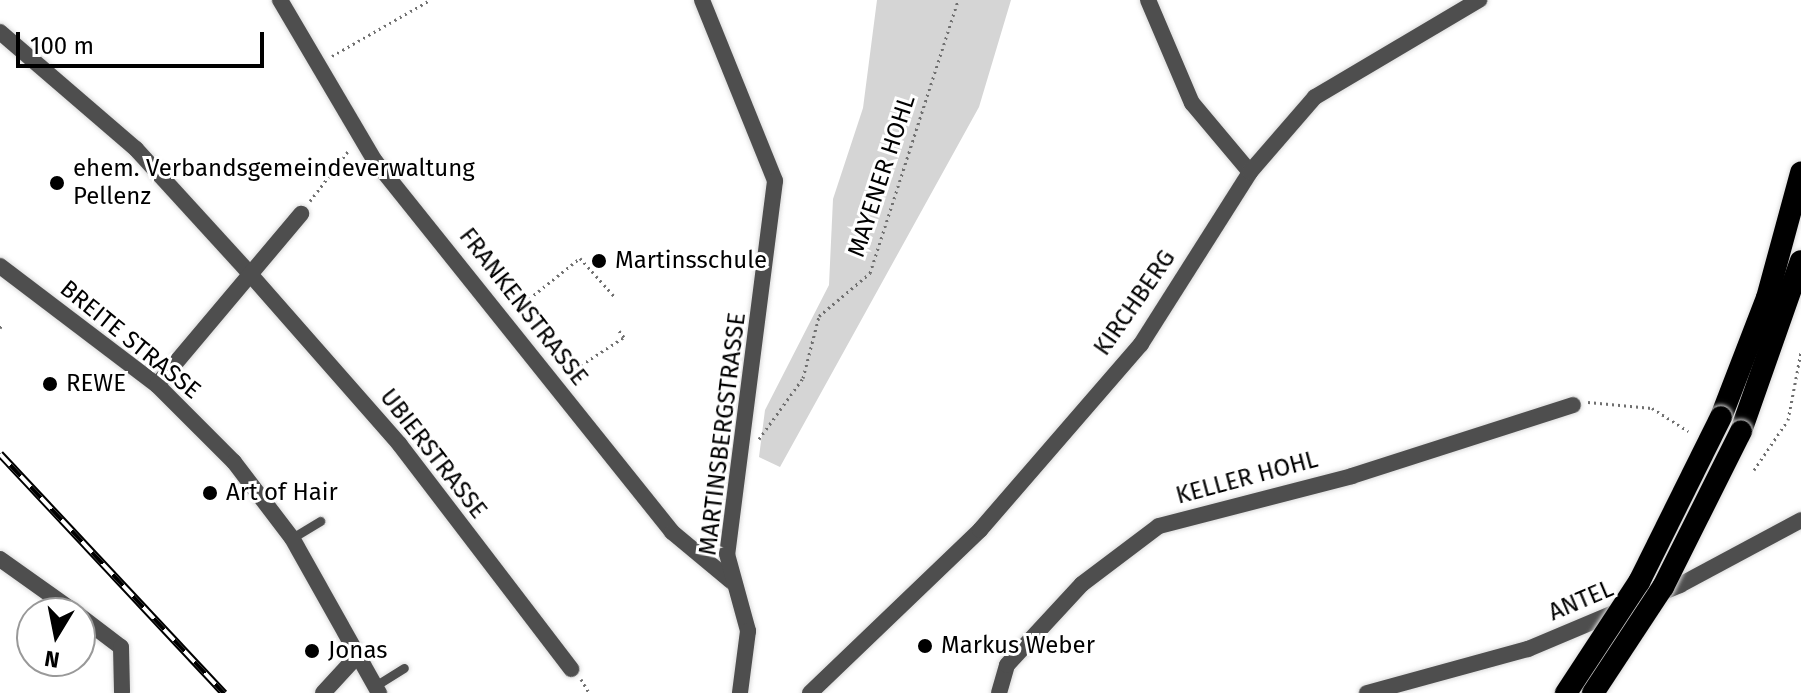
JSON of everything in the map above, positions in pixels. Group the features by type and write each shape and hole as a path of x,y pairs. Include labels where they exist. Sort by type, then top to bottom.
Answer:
{"highway":[{"path":"1566,693 1639,582 1721,417 1767,298 1801,173"},
{"path":"1593,693 1663,587 1741,431 1801,261"}],"street":[{"name":"FRANKENSTRASSE","path":"280,0 360,137 502,320 672,532 731,581"},
{"name":"MARTINSBERGSTRASSE","path":"702,0 775,181 740,465 731,581 748,631 740,693"},
{"path":"1148,0 1192,103 1250,172"},
{"name":"KIRCHBERG","path":"810,693 980,530 1133,353 1250,172 1315,97 1479,0"},
{"name":"UBIERSTRASSE","path":"0,32 136,149 250,274 400,445 571,669"},
{"path":"157,385 301,214"},
{"name":"BREITE STRASSE","path":"0,266 157,385 234,462 292,538 377,690"},
{"name":"KELLER HOHL","path":"999,693 1007,665 1082,584 1159,526 1352,476 1573,405"},
{"name":"ANTEL","path":"1367,693 1528,649 1680,585 1801,520"},
{"path":"0,559 54,597"},
{"path":"96,628 121,647 120,693 135,693"},
{"path":"323,693 358,655"}],"lane":[{"path":"292,538 320,521"},
{"path":"377,690 404,668"}],"path":[{"path":"331,57 430,0"},
{"name":"MAYENER HOHL","path":"740,465 803,378 819,316 870,273 958,0"},
{"path":"313,197 360,137"},
{"path":"502,320 580,258 614,296"},
{"path":"552,383 624,337 617,328"},
{"path":"1754,470 1788,420 1801,352"},
{"path":"1573,405 1601,399 1652,408 1688,431"}],"shaded area":[{"path":"877,0 1011,0 979,107 780,467 759,457 765,410 829,285 833,199 863,108"}],"railway":[{"path":"0,454 224,693"}],"place":[{"name":"ehem. Verbandsgemeindeverwaltung Pellenz","path":"57,183"},
{"name":"Martinsschule","path":"599,261"},
{"name":"REWE","path":"50,384"},
{"name":"Art of Hair","path":"210,493"},
{"name":"Markus Weber","path":"925,646"},
{"name":"Jonas","path":"312,651"}]}
